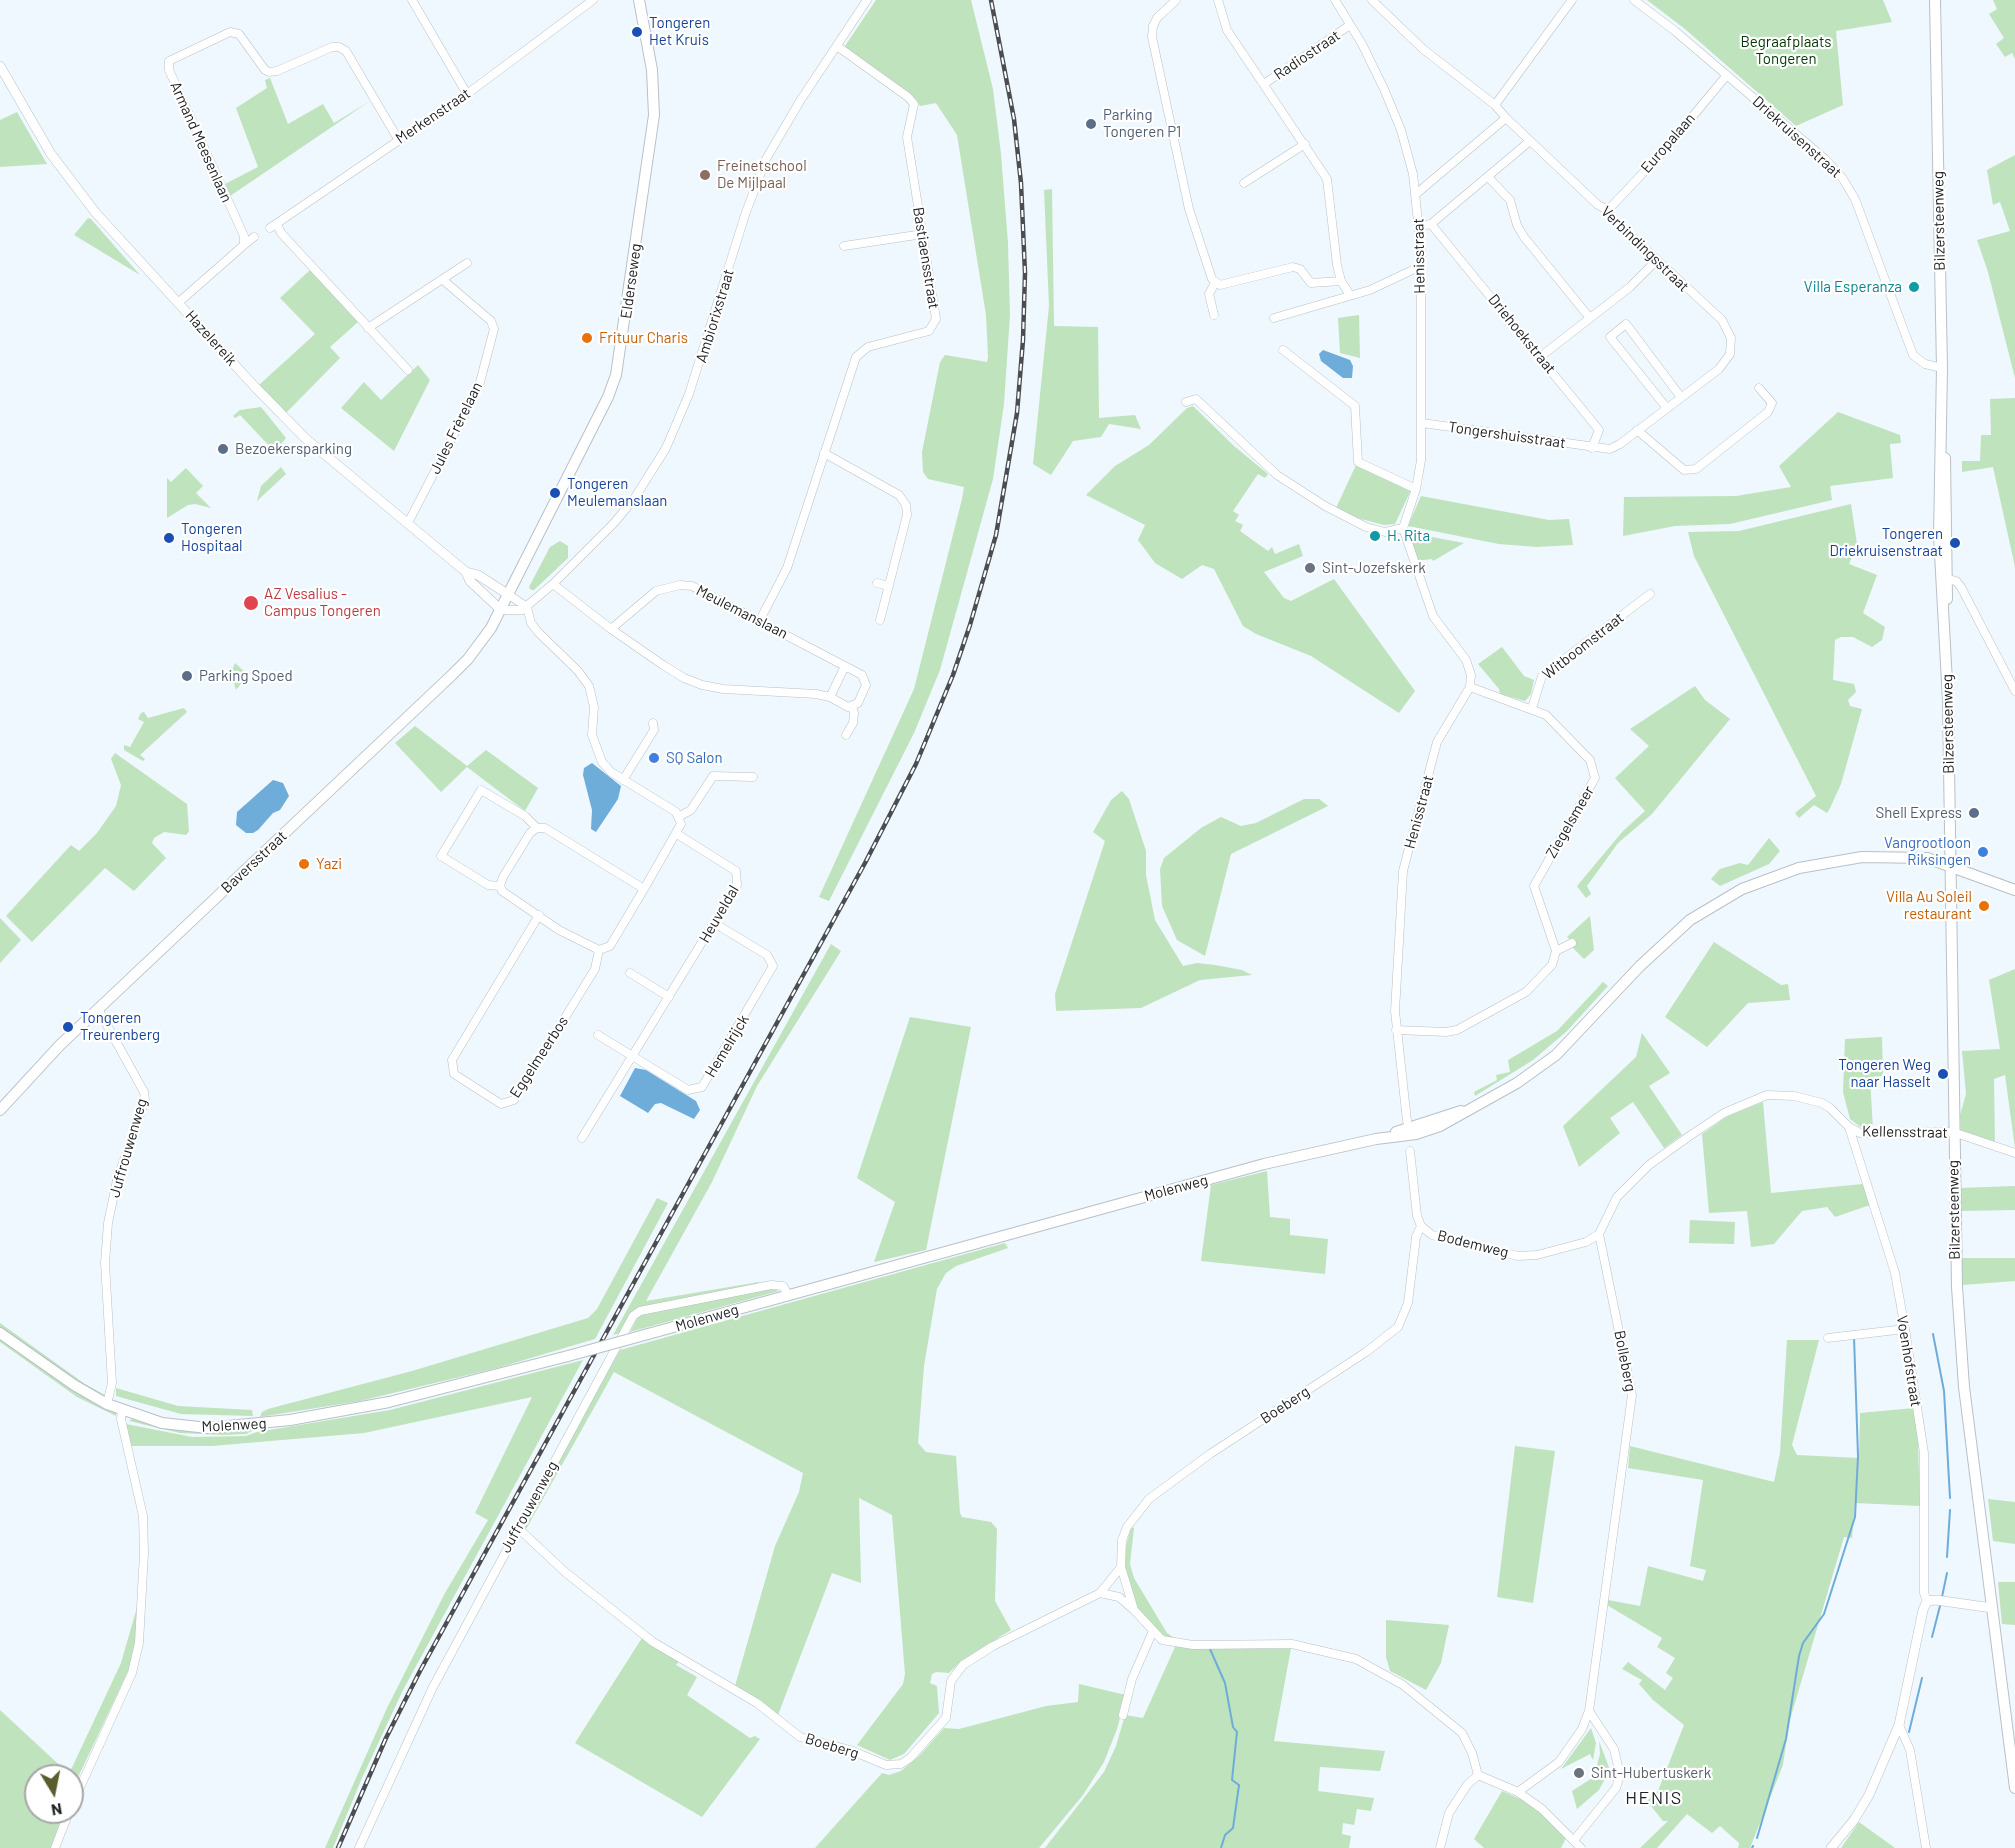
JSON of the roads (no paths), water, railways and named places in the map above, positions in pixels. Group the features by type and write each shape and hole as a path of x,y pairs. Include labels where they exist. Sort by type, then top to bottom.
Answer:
{"main road":[{"name":"Elderseweg","path":"501,610 608,397 616,375 654,115 652,70 639,0"},
{"name":"Bilzersteenweg","path":"1935,0 1942,368 1942,442 1938,477 1946,629 1953,1132 1959,1326 2015,1788"},
{"name":"Baversstraat","path":"0,1110 37,1068 98,1009 464,664 480,645 501,610"},
{"path":"1376,1139 1474,1107 1517,1083 1556,1055 1664,943 1690,920 1742,889 1799,868 1862,857 1927,858 2015,890"},
{"name":"Molenweg","path":"0,1333 74,1385 122,1410 162,1423 186,1426 257,1425 389,1402 568,1356 1155,1193 1376,1139 1428,1131 1460,1117 1474,1107"}],"street":[{"path":"412,0 467,94"},
{"name":"Merkenstraat","path":"368,328 273,226 467,94 594,0"},
{"name":"Ambiorixstraat","path":"527,607 614,523 634,499 674,432 701,361 745,214 766,159 800,101 867,0"},
{"path":"1176,0 1157,18 1153,26 1152,38 1189,209 1215,284"},
{"path":"1218,0 1227,30 1264,84"},
{"name":"Henisstraat","path":"1335,0 1362,44 1395,113 1407,151 1416,194 1421,266 1421,460 1416,489 1402,528"},
{"name":"Verbindingsstraat","path":"1372,0 1423,49 1495,105 1598,205 1608,210 1613,219 1656,261 1722,320 1731,338 1730,354 1723,365 1615,447 1592,448"},
{"path":"1495,105 1572,0"},
{"name":"Driekruisenstraat","path":"1634,0 1674,29 1825,159 1843,179 1855,199 1913,355 1925,364 1942,368"},
{"name":"Radiostraat","path":"1350,25 1264,84 1305,144 1330,186 1341,281 1350,295"},
{"name":"Armand Meesenlaan","path":"244,245 244,236 169,70 169,61 230,32 239,34 265,70 269,72 277,71 332,47 339,47 346,51 398,139"},
{"name":"Bastiaensstraat","path":"760,620 787,568 854,362 861,351 924,332 934,324 923,234 907,137 907,128 914,114 914,104 908,96 837,46"},
{"name":"Hazelereik","path":"0,66 22,107 66,175 95,212 305,438 465,572 470,581 501,610"},
{"name":"Europalaan","path":"1608,210 1663,152 1727,75"},
{"path":"1416,194 1506,118"},
{"path":"1420,226 1431,224 1489,178 1530,141"},
{"path":"1244,183 1305,144"},
{"path":"1489,178 1510,200 1524,237 1589,317"},
{"name":"Driehoekstraat","path":"1431,224 1599,430 1592,448"},
{"path":"844,246 923,234"},
{"path":"179,302 254,237"},
{"path":"1540,357 1630,287 1656,261"},
{"path":"408,370 368,328 467,263"},
{"path":"1274,318 1370,290 1421,266"},
{"path":"1215,284 1220,285 1293,267 1300,269 1311,283 1341,281"},
{"name":"Jules Frèrelaan","path":"408,523 479,386 494,330 492,321 443,280"},
{"path":"1214,315 1209,294 1215,284"},
{"path":"1666,407 1610,337 1626,324 1680,396"},
{"path":"1282,350 1355,406 1358,462 1416,489"},
{"path":"1637,430 1684,470 1696,469 1768,412 1772,402 1759,388"},
{"path":"1186,402 1196,399 1277,475 1325,506 1366,527 1385,532 1402,528 1432,616 1466,660 1470,687"},
{"name":"Tongershuisstraat","path":"1422,423 1592,448"},
{"path":"824,453 888,488 905,501 907,515 880,620"},
{"name":"Hazelereik","path":"465,572 478,575 509,595"},
{"path":"1944,578 1956,581 1961,587 2015,691"},
{"path":"876,583 889,586"},
{"path":"553,584 611,629 676,674 702,685 723,689 830,697 852,707"},
{"name":"Meulemanslaan","path":"611,629 656,591 680,585 704,591 862,675 866,681 858,703 852,707 853,723 846,735"},
{"name":"Witboomstraat","path":"1532,708 1542,676 1650,594"},
{"path":"509,595 527,607 531,623 538,632 578,671 589,686 594,706 594,743 602,762 623,780 680,816"},
{"path":"501,610 522,610 527,607"},
{"path":"830,697 845,666"},
{"name":"Henisstraat","path":"1407,1121 1396,1030 1397,956 1404,871 1437,742 1470,687"},
{"name":"Ziegelsmeer","path":"1470,687 1546,715 1590,760 1595,770 1592,787 1534,886 1556,951"},
{"path":"623,780 654,730 653,723"},
{"path":"680,816 691,810 713,776 753,777"},
{"path":"500,886 488,885 441,856 481,790 525,816 537,828"},
{"path":"500,886 505,896 539,915 559,930 599,950 610,946 677,834 681,824 680,816"},
{"path":"500,886 530,833 537,828 545,828 644,889"},
{"name":"Heuveldal","path":"582,1138 737,885 738,877 730,867 677,834"},
{"name":"Eggelmeerbos","path":"539,915 452,1060 454,1074 501,1104 514,1100 595,969 599,950"},
{"name":"Hemelrijck","path":"598,1035 688,1090 699,1089 771,974 773,963 768,955 714,923"},
{"path":"1396,1030 1446,1032 1458,1030 1526,992 1552,965 1556,951 1572,944"},
{"path":"630,973 669,997"},
{"name":"Juffrouwenweg","path":"98,1009 144,1092 144,1100 117,1180 108,1223 105,1263 112,1383 107,1404"},
{"name":"Kellensstraat","path":"1599,1234 1617,1197 1649,1165 1724,1113 1767,1095 1794,1096 1822,1103 1849,1127 1860,1132 1953,1132 2015,1153"},
{"name":"Voenhofstraat","path":"1849,1127 1895,1273 1905,1329 1924,1453 1924,1593 1927,1601"},
{"name":"Bodemweg","path":"1410,1151 1417,1216 1421,1226 1432,1235 1518,1256 1537,1255 1557,1250 1586,1242 1599,1234"},
{"name":"Boeberg","path":"1134,1610 1121,1567 1121,1546 1127,1527 1149,1498 1210,1454 1350,1363 1398,1327 1408,1303 1416,1237 1421,1226"},
{"name":"Bolleberg","path":"1518,1792 1560,1762 1582,1729 1589,1711 1632,1395 1599,1234"},
{"name":"Juffrouwenweg","path":"359,1848 433,1687 633,1316 640,1311 774,1284 783,1286 788,1295"},
{"path":"1828,1338 1905,1329"},
{"path":"84,1778 132,1673 140,1643 144,1563 143,1516 121,1419 122,1410"},
{"name":"Boeberg","path":"518,1528 591,1594 652,1642 758,1702 800,1737 850,1750 886,1766 901,1764 910,1758 946,1718 951,1681 963,1665 1002,1641 1100,1593 1121,1567"},
{"name":"Boeberg","path":"1100,1593 1119,1597 1162,1640 1173,1643 1292,1644 1356,1659 1403,1685 1462,1733 1472,1753 1478,1775"},
{"path":"1831,1848 1854,1820 1869,1796 1899,1725 1923,1610 1927,1601 1936,1600 1992,1608"},
{"path":"1123,1715 1132,1678 1153,1631"},
{"path":"1575,1839 1616,1788 1620,1774 1614,1749 1589,1711"},
{"path":"1899,1725 1910,1750 1926,1848"},
{"path":"1440,1848 1449,1813 1467,1785 1478,1775 1518,1792 1542,1809 1575,1839 1581,1848"},
{"path":"55,1848 64,1824"}],"water":[{"path":"1323,350 1350,360 1353,366 1352,378 1343,378 1321,361 1319,354"},
{"path":"592,763 621,786 618,799 596,832 591,829 592,810 583,775 584,768"},
{"path":"273,780 283,783 289,796 280,810 273,813 258,830 246,833 236,825 237,812"},
{"path":"635,1068 646,1070 696,1101 700,1110 694,1119 661,1103 655,1104 648,1113 620,1096"}],"waterway":[{"path":"1933,1334 1944,1391 1950,1498"},
{"path":"1757,1838 1786,1739 1799,1656 1803,1643 1824,1614 1855,1517 1858,1456 1854,1337"},
{"path":"1947,1557 1950,1510"},
{"path":"1942,1597 1947,1573"},
{"path":"1932,1637 1940,1606"},
{"path":"1210,1649 1225,1683 1233,1727 1237,1732 1232,1780 1239,1785 1233,1828 1225,1835 1221,1848"},
{"path":"1909,1732 1922,1678"}],"railway":[{"path":"338,1848 386,1738 420,1671 865,863 916,764 953,675 996,535 1017,413 1023,340 1025,273 1021,183 1014,119 991,0"}],"place":[{"name":"Tongeren Het Kruis","path":"637,32"},
{"name":"Parking Tongeren P1","path":"1091,124"},
{"name":"Freinetschool De Mijlpaal","path":"705,175"},
{"name":"Villa Esperanza","path":"1914,287"},
{"name":"Frituur Charis","path":"587,338"},
{"name":"Bezoekersparking","path":"223,449"},
{"name":"Tongeren Meulemanslaan","path":"555,493"},
{"name":"H. Rita","path":"1375,536"},
{"name":"Tongeren Hospitaal","path":"169,538"},
{"name":"Tongeren Driekruisenstraat","path":"1955,543"},
{"name":"Sint-Jozefskerk","path":"1310,568"},
{"name":"AZ Vesalius - Campus Tongeren","path":"251,603"},
{"name":"Parking Spoed","path":"187,676"},
{"name":"SQ Salon","path":"654,758"},
{"name":"Shell Express","path":"1974,813"},
{"name":"Vangrootloon Riksingen","path":"1983,852"},
{"name":"Yazi","path":"304,864"},
{"name":"Villa Au Soleil restaurant","path":"1984,906"},
{"name":"Tongeren Treurenberg","path":"68,1027"},
{"name":"Tongeren Weg naar Hasselt","path":"1943,1074"},
{"name":"Sint-Hubertuskerk","path":"1579,1773"}],"district":[{"name":"HENIS","path":"1654,1798"}],"park label":[{"name":"Begraafplaats Tongeren","path":"1786,50"}]}
